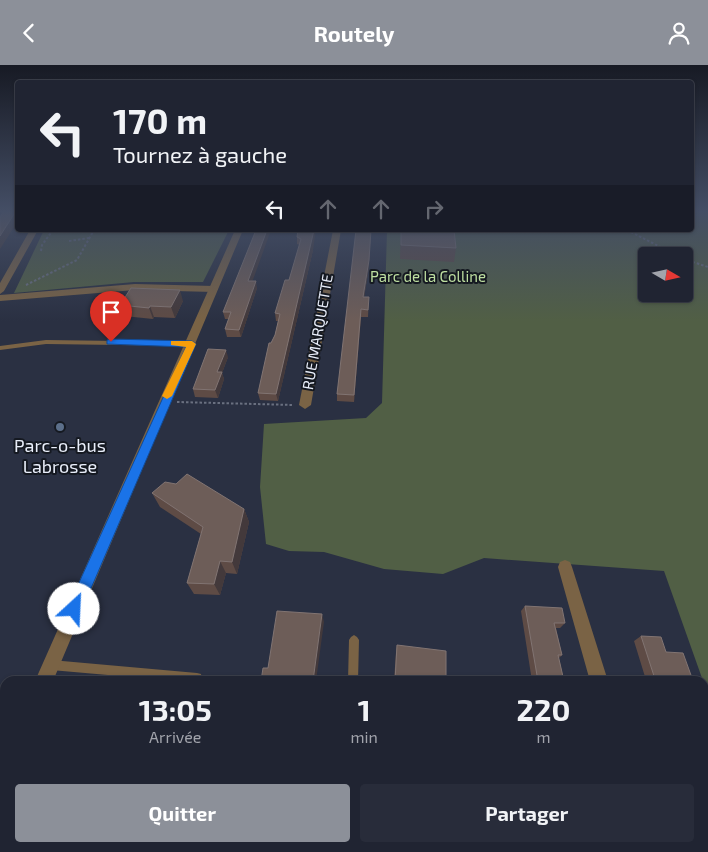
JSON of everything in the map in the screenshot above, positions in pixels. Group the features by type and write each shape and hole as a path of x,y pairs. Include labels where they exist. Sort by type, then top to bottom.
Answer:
{"street":[{"path":"0,291 24,248"},
{"path":"46,676 61,638 156,428 164,401 192,344 231,248"},
{"name":"RUE MARQUETTE","path":"305,405 333,248"},
{"path":"0,298 136,287 214,289"},
{"path":"565,567 598,676"}],"lane":[{"path":"0,348 46,342 192,344"},
{"path":"353,676 354,640"},
{"path":"51,665 175,676"}],"path":[{"path":"20,289 76,260 83,248"},
{"path":"693,262 708,267"},
{"path":"164,401 305,405"}],"green space":[{"path":"36,248 220,248 203,282 134,282 14,293"},
{"name":"Parc de la Colline","path":"386,248 638,248 638,303 692,303 693,248 708,248 708,676 701,676 664,571 484,558 443,574 384,569 324,552 289,551 266,544 260,487 264,424 366,418 382,403"}],"building":[{"path":"249,248 260,248 248,281 256,281 239,330 225,329 231,312 223,312"},
{"path":"298,248 310,248 276,394 258,393 269,343 271,343 275,335 280,314 275,313 285,280 289,280"},
{"path":"354,248 370,248 363,297 369,297 368,310 361,309 354,395 337,394"},
{"path":"131,288 180,290 171,307 150,306 149,308 120,305"},
{"path":"208,349 226,350 217,372 222,372 215,390 193,389"},
{"path":"187,474 244,509 232,562 220,561 214,584 187,583 203,527 152,493 165,482 176,484"},
{"path":"525,606 562,608 565,623 554,623 562,655 558,655 563,676 537,676"},
{"path":"277,611 322,614 314,676 262,676 263,668 268,668"},
{"path":"641,636 661,637 666,652 683,653 691,676 654,676"},
{"path":"397,645 446,651 446,676 395,676"}],"slow traffic":[{"path":"167,396 192,344 175,343"}],"place":[{"name":"Parc-o-bus Labrosse","path":"60,427"}],"route":[{"path":"74,609 156,428 164,401 192,344 111,342"}]}
